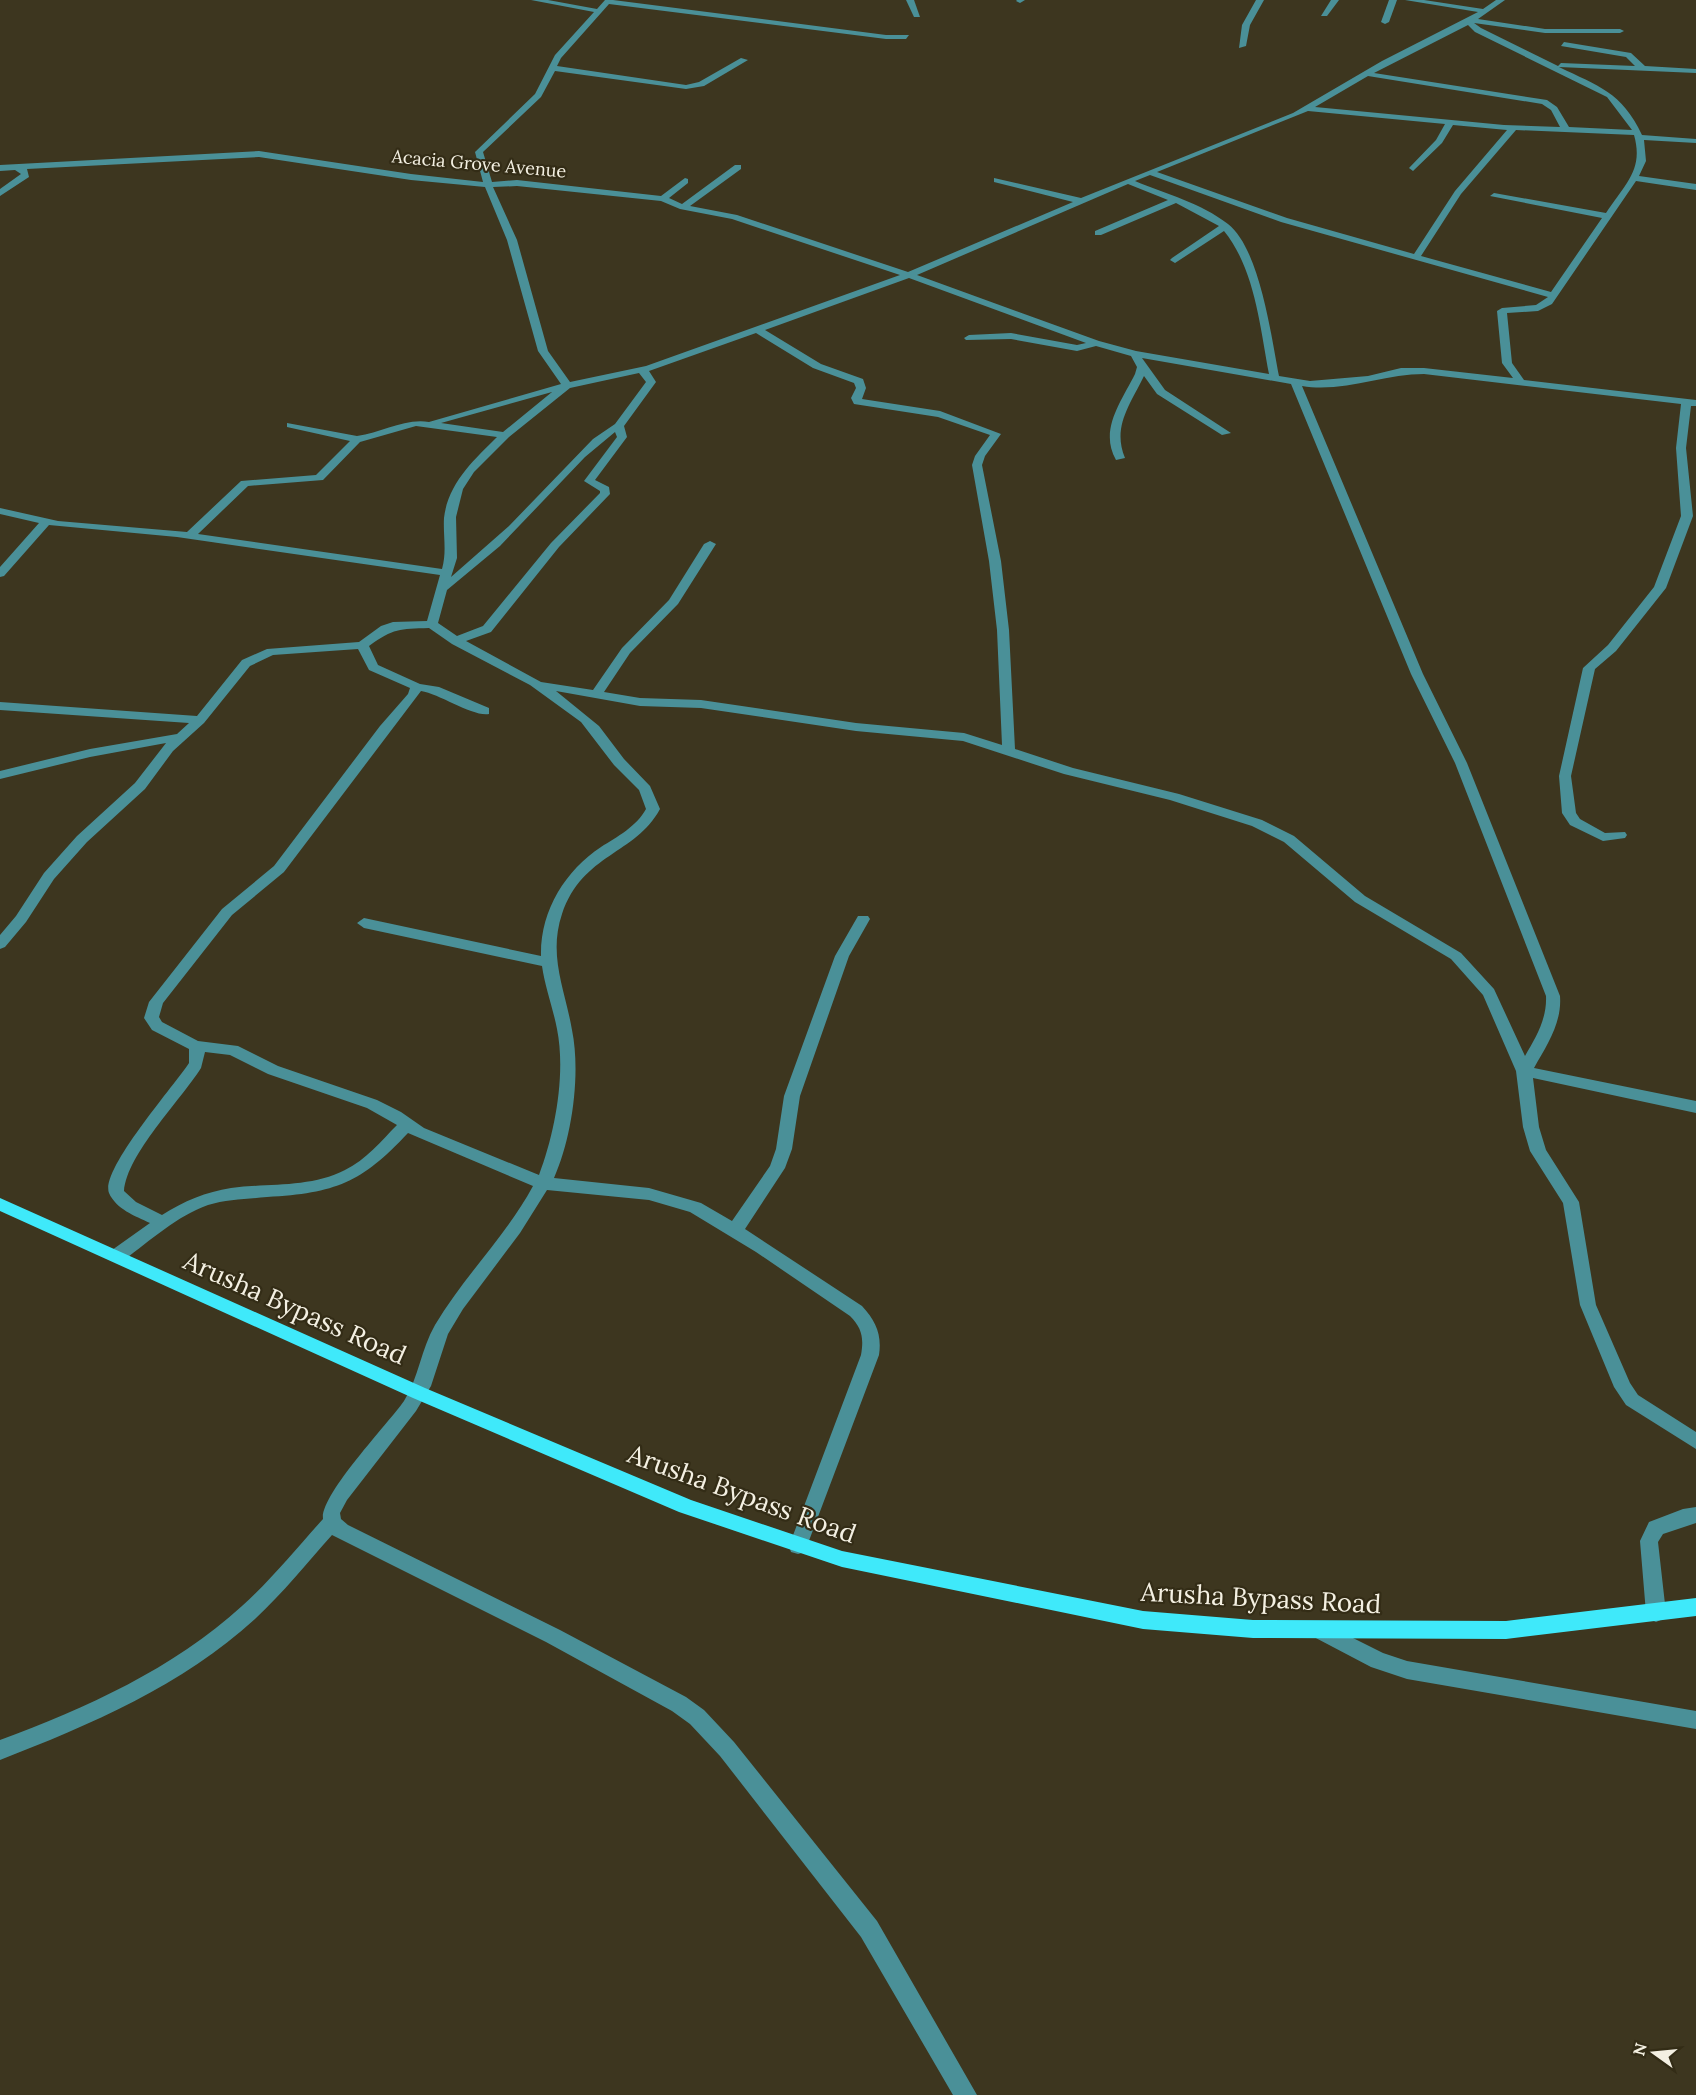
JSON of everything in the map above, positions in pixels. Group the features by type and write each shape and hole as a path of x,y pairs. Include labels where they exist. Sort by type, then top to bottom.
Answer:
{"main road":[{"name":"Arusha Bypass Road","path":"0,1204 118,1255 419,1393 686,1506 798,1546 853,1562 1143,1620 1253,1629 1506,1630 1656,1614 1696,1607"}],"street":[{"path":"535,0 599,11"},
{"path":"910,0 917,15"},
{"path":"1242,46 1246,25 1260,0"},
{"path":"1324,14 1335,0"},
{"path":"1385,22 1393,0"},
{"path":"1409,0 1483,11"},
{"path":"429,423 567,386 641,370 908,276 1149,172 1308,109 1368,74 1470,21 1502,0"},
{"path":"567,386 559,378 543,351 512,240 488,185 479,152 538,95 565,48 608,1 877,36 906,37"},
{"path":"1470,21 1552,32 1620,31"},
{"path":"1470,21 1478,30 1550,63 1610,95 1624,111 1636,135 1642,160 1634,178 1554,296 1542,307 1502,311 1507,363 1519,380"},
{"path":"1564,44 1628,55 1643,69"},
{"path":"553,68 686,87 701,84 744,60"},
{"path":"1550,63 1696,71"},
{"path":"1368,74 1544,102 1554,110 1566,130"},
{"path":"1308,109 1513,128 1696,141"},
{"path":"1413,168 1439,141 1451,121"},
{"path":"1416,257 1458,193 1513,128"},
{"name":"Acacia Grove Avenue","path":"0,168 170,157 259,154 488,185 517,183 663,199 683,207 734,218 968,295 1096,343 1135,354 1296,383 1330,384 1411,370 1519,380 1693,403"},
{"path":"683,207 738,167"},
{"path":"0,193 26,175 23,169 18,168"},
{"path":"1149,172 1284,220 1554,296"},
{"path":"1634,178 1696,187"},
{"path":"998,180 1081,201"},
{"path":"663,199 685,181"},
{"path":"1128,181 1225,226 1235,236 1246,257 1275,379"},
{"path":"1494,196 1608,216"},
{"path":"1098,233 1174,201"},
{"path":"1175,260 1225,226"},
{"path":"758,330 817,366 859,381 861,388 856,398 858,402 934,412 985,428 996,434 994,440 981,453 977,465 996,561 1003,630 1009,750"},
{"path":"969,339 1011,336 1077,348 1096,343"},
{"path":"1135,354 1161,392 1226,433"},
{"path":"1120,458 1114,444 1114,428 1142,367"},
{"path":"442,589 510,531 592,444 611,428 619,426 651,382 648,374 641,370"},
{"path":"1296,383 1417,674 1461,763 1553,996 1554,1009 1547,1031 1524,1071"},
{"path":"432,624 448,573 453,501 470,470 505,435 567,386"},
{"path":"1620,835 1603,837 1575,822 1569,813 1564,776 1571,758 1576,718 1589,668 1612,648 1653,599 1674,557 1687,516 1681,448 1686,405 1693,403"},
{"path":"291,425 357,439 416,423 505,435"},
{"path":"456,641 487,629 555,546 605,494 605,489 589,481 622,437 619,426"},
{"path":"190,536 238,486 261,481 319,478 357,439"},
{"path":"0,511 58,524 190,536 448,573"},
{"path":"0,574 6,571 32,536 48,520"},
{"path":"597,694 626,651 674,602 710,544"},
{"path":"0,944 81,838 140,786 178,737 200,720 239,669 256,657 297,649 362,645 385,629 397,625 432,624 456,641 561,700 596,729 614,756 646,788 653,809 646,820 586,864 577,874 554,915 549,934 547,962 566,1032 563,1118 559,1139 542,1183 521,1222 440,1331 419,1393 341,1494 331,1512 332,1522 341,1531 563,1641 679,1704 697,1717 727,1749 869,1929 966,2095"},
{"path":"362,645 374,667 416,687 435,690 485,711"},
{"path":"534,683 640,702 701,704 856,727 964,737 1070,771 1221,810 1257,823 1289,840 1360,899 1456,956 1489,993 1524,1071 1531,1127 1538,1151 1570,1202 1588,1305 1623,1387 1632,1400 1696,1441"},
{"path":"416,687 414,695 384,729 279,869 232,908 156,1002 151,1018 157,1026 195,1046 233,1050 273,1070 372,1104 396,1116 406,1125 542,1183 674,1199 695,1207 735,1230 856,1311 867,1321 872,1333 870,1355 798,1546"},
{"path":"0,705 200,720"},
{"path":"0,775 90,753 178,737"},
{"path":"735,1230 777,1168 784,1149 790,1104 796,1085 842,956 863,919"},
{"path":"363,923 547,962"},
{"path":"165,1223 124,1202 116,1192 115,1183 132,1151 191,1073 198,1054 195,1046"},
{"path":"1524,1071 1696,1107"},
{"path":"118,1255 200,1202 215,1197 337,1181 369,1163 406,1125"},
{"path":"1656,1614 1649,1541 1656,1528 1683,1517 1696,1515"},
{"path":"0,1750 120,1701 195,1654 236,1624 332,1522"},
{"path":"1318,1629 1378,1661 1407,1670 1696,1720"}]}
